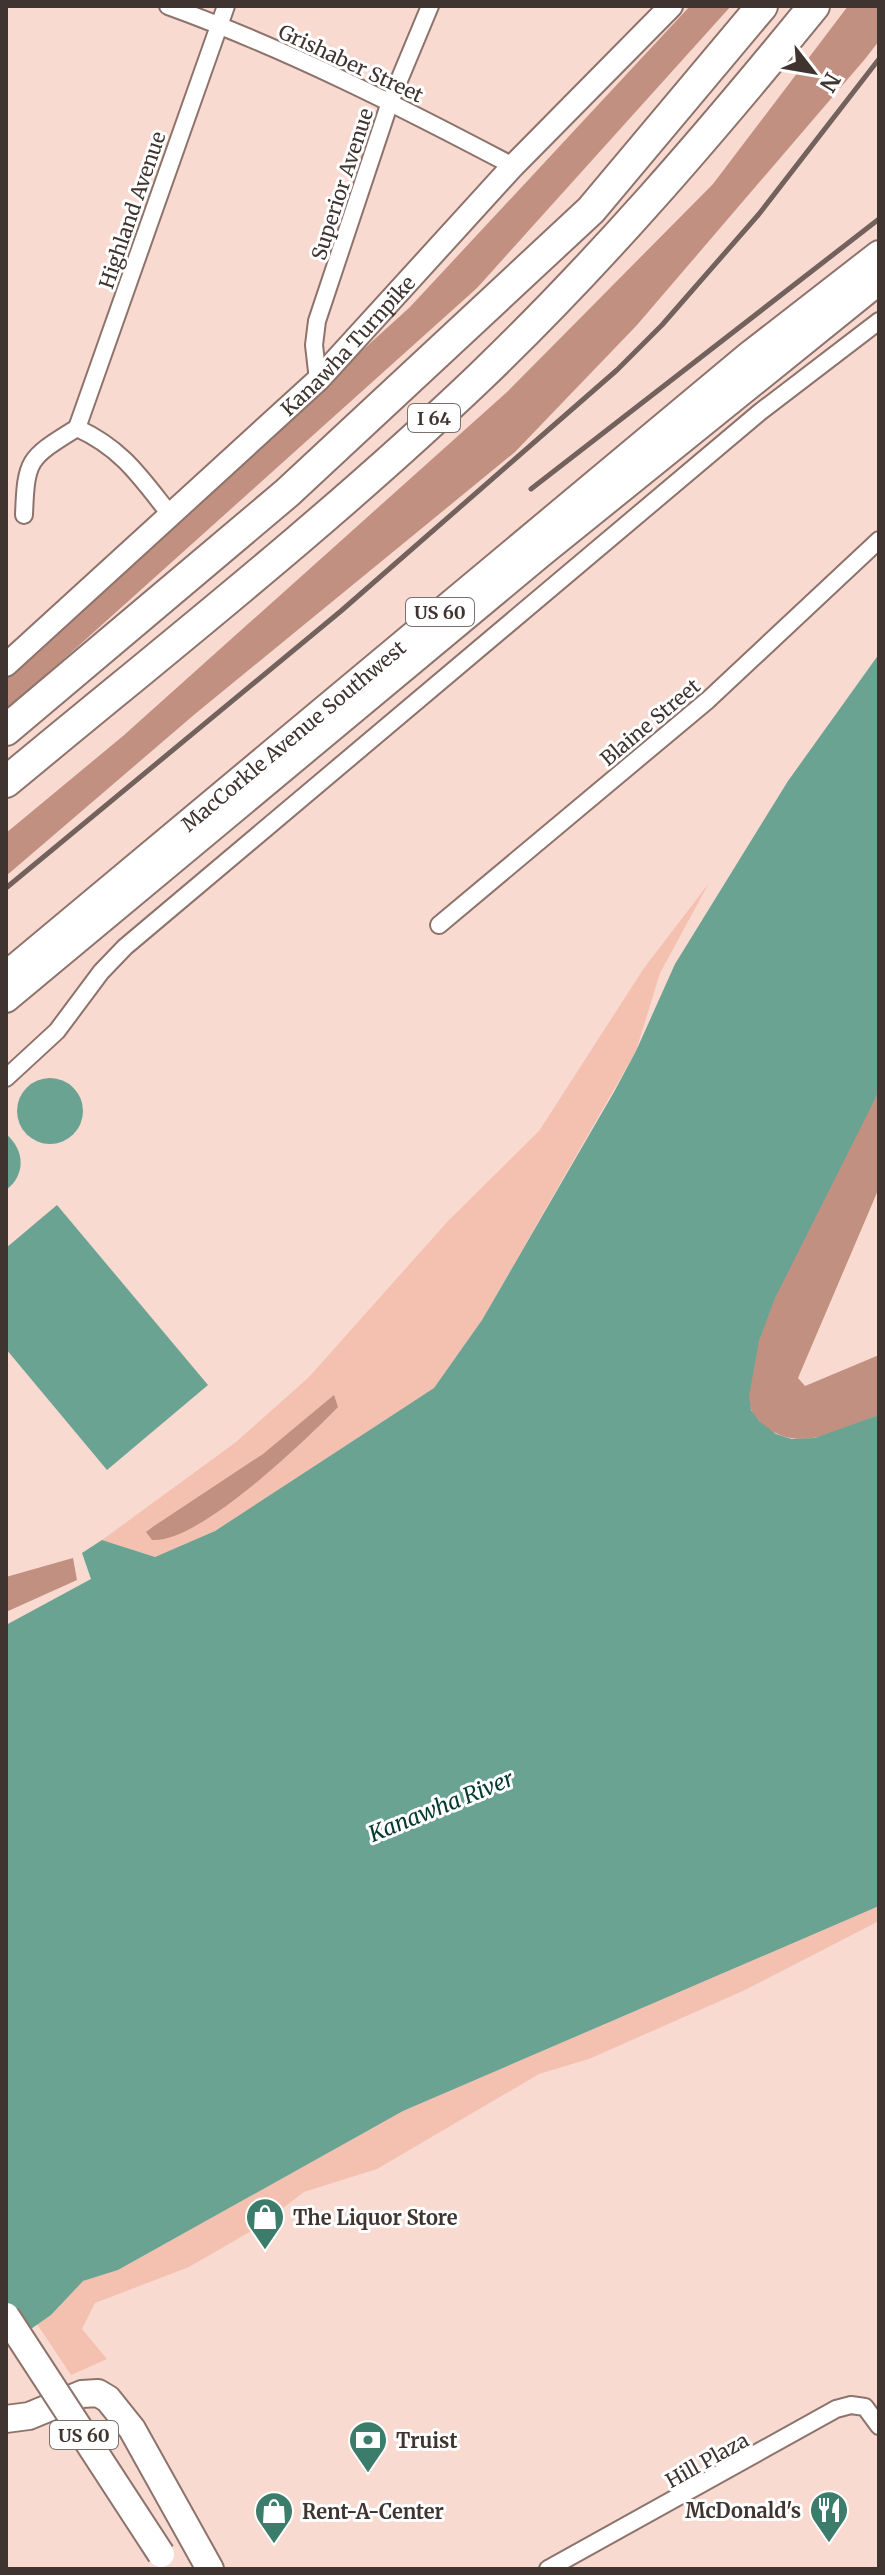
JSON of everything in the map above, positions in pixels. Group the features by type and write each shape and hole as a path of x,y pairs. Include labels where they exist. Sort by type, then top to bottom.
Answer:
{"highway":[{"name":"I 64","path":"6,730 287,493 591,210 762,6"},
{"name":"I 64","path":"6,782 325,516 478,378 628,225 814,6"}],"main road":[{"name":"Kanawha Turnpike","path":"6,665 172,517 318,380 513,166 671,6"},
{"name":"MacCorkle Avenue Southwest","path":"6,975 749,355 879,254"},
{"name":"MacCorkle Avenue Southwest","path":"6,999 542,553 799,342 879,281"},
{"name":"US 60","path":"6,2316 166,2561"},
{"path":"6,2419 29,2416 82,2394 98,2393 119,2409 210,2569"}],"street":[{"name":"Grishaber Street","path":"168,6 218,24 390,102 513,166"},
{"name":"Highland Avenue","path":"77,428 226,6"},
{"name":"Superior Avenue","path":"318,380 314,345 317,321 390,102 430,6"},
{"path":"6,1078 57,1031 101,972 125,947 760,412 879,321"},
{"path":"24,515 26,475 31,461 40,451 77,428 108,442 133,466 172,517"},
{"name":"Blaine Street","path":"439,925 708,700 879,540"},
{"name":"Hill Plaza","path":"548,2569 836,2409 851,2405 865,2407 879,2426"}],"shaded area":[{"path":"690,6 731,6 477,288 6,711 6,674 410,307"},
{"path":"848,6 879,6 879,41 637,325 515,452 195,714 6,876 6,833 123,736 507,392 713,184"},
{"path":"709,883 660,973 636,1051 482,1320 434,1388 215,1531 155,1557 102,1540 236,1442 309,1377 448,1221 539,1131 644,968"},
{"path":"879,1091 879,1188 798,1378 805,1386 879,1355 879,1415 825,1436 802,1439 785,1437 761,1423 750,1406 750,1377 760,1338 797,1248"},
{"path":"334,1395 338,1407 250,1488 196,1526 172,1537 152,1540 146,1532 263,1454"},
{"path":"73,1558 77,1580 6,1612 6,1577"},
{"path":"879,1906 879,1921 745,1990 589,2059 539,2074 377,2169 304,2192 258,2227 189,2267 95,2303 82,2329 107,2359 71,2375 37,2324 51,2315 82,2281 118,2270 403,2111"}],"water":[{"name":"Kanawha River","path":"879,654 879,1091 775,1298 759,1341 749,1396 751,1410 759,1421 776,1434 792,1439 815,1438 879,1415 879,1906 403,2111 118,2270 83,2281 51,2315 28,2331 6,2339 6,1625 91,1579 82,1553 102,1540 155,1557 215,1531 434,1388 482,1320 614,1092 675,964 788,781"},
{"path":"43,1078 57,1078 69,1083 78,1092 83,1111 81,1124 74,1135 57,1144 43,1144 31,1139 22,1130 17,1118 17,1104 22,1092 31,1083"},
{"path":"6,1134 17,1147 21,1162 17,1177 6,1190"},
{"path":"57,1205 208,1385 107,1470 6,1349 6,1248"}],"railway":[{"path":"6,888 341,611 617,370 662,325 759,214 879,59"},
{"path":"531,489 879,219"}],"place":[{"name":"The Liquor Store","path":"265,2251"},
{"name":"Truist","path":"368,2474"},
{"name":"McDonald's","path":"829,2544"},
{"name":"Rent-A-Center","path":"274,2545"}]}
